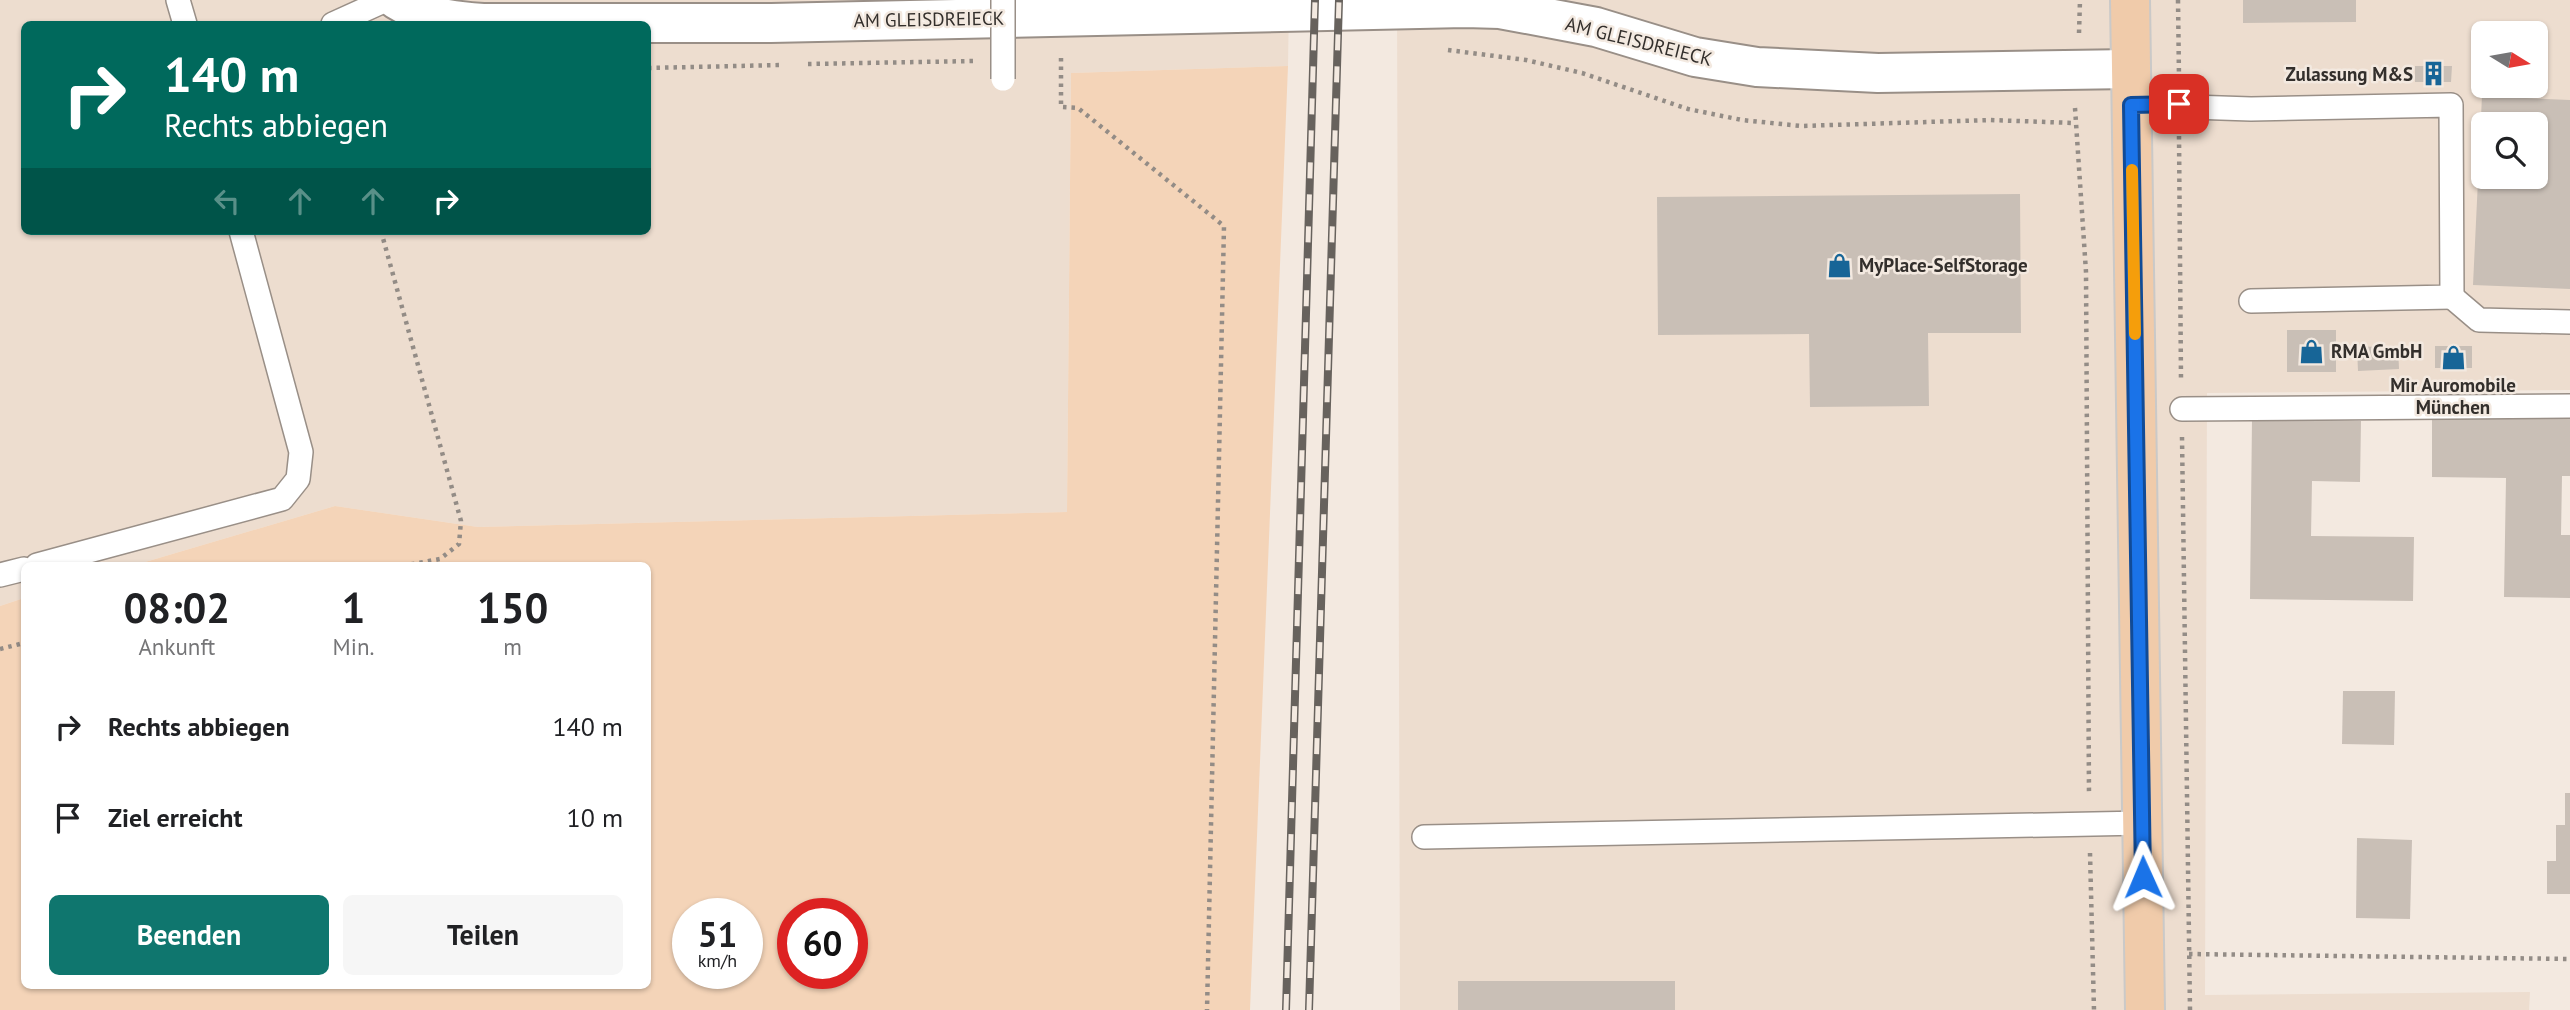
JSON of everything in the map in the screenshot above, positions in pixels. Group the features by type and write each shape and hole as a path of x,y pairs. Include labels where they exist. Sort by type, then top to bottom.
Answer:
{"main road":[{"path":"2130,0 2145,1010"}],"street":[{"name":"AM GLEISDREIECK","path":"397,0 414,11 438,19 460,21"},
{"name":"AM GLEISDREIECK","path":"651,23 771,23 1366,9 1500,9 1596,27 1695,57 1757,67 1878,73 2077,70 2131,87"}],"lane":[{"path":"178,0 183,21"},
{"path":"339,21 386,0"},
{"path":"1003,0 1003,79"},
{"path":"2131,87 2179,104 2251,108 2451,105 2452,297"},
{"path":"48,562 282,499 298,479 301,452 242,235"},
{"path":"2251,301 2452,297 2479,320 2570,322"},
{"path":"2182,410 2570,406"},
{"path":"0,575 21,570"},
{"path":"1424,837 2143,823"}],"path":[{"path":"2080,0 2074,123 2086,272 2089,824 2094,1010"},
{"path":"2178,0 2190,1010"},
{"path":"1443,50 1526,60 1582,73 1688,108 1742,120 1801,126 1990,120 2074,123"},
{"path":"1049,58 1074,57"},
{"path":"1061,58 1061,107 1078,108 1224,226 1207,1010"},
{"path":"802,64 986,61"},
{"path":"651,68 789,64"},
{"path":"382,235 461,521 459,544 440,559 424,562"},
{"path":"0,649 21,644"},
{"path":"2189,954 2570,959"}],"shaded area":[{"path":"0,0 1289,0 1288,66 1071,73 1067,512 478,527 335,506 145,562 21,562 21,599 0,606"},
{"path":"1397,0 2570,0 2570,390 2207,393 2205,995 2530,992 2529,1010 1400,1010"},
{"path":"1288,66 1250,1010 0,1010 0,606 21,599 21,989 651,989 651,562 145,562 335,506 478,527 1067,512 1071,73"}],"building":[{"path":"2243,0 2356,0 2356,22 2243,23"},
{"name":"Zulassung M&S","path":"2415,66 2452,66 2451,82 2415,82"},
{"path":"2482,98 2570,100 2570,289 2473,285 2478,189 2548,189 2548,112 2481,112"},
{"name":"MyPlace-SelfStorage","path":"2020,194 2021,333 1928,333 1929,406 1810,407 1809,334 1658,335 1657,197"},
{"name":"RMA GmbH","path":"2287,330 2336,330 2336,372 2287,372"},
{"path":"2398,346 2399,369 2358,371 2357,347"},
{"name":"Mir Auromobile München","path":"2435,346 2472,346 2472,368 2435,368"},
{"path":"2432,414 2570,416 2570,476 2562,476 2561,535 2570,535 2570,598 2504,597 2506,478 2432,477"},
{"path":"2252,419 2361,421 2360,482 2312,481 2311,536 2414,537 2413,601 2250,599"},
{"path":"2343,691 2395,691 2394,745 2342,744"},
{"path":"2565,793 2570,793 2570,894 2547,894 2547,861 2556,861 2556,825 2565,825"},
{"path":"2357,838 2412,840 2410,919 2356,918"},
{"path":"1458,981 1675,981 1675,1010 1458,1010"}],"railway":[{"path":"1286,1010 1315,0"},
{"path":"1309,1010 1339,0"}],"slow traffic":[{"path":"2132,170 2135,334"}],"place":[{"name":"Zulassung M&S","path":"2433,74"},
{"name":"MyPlace-SelfStorage","path":"1839,265"},
{"name":"RMA GmbH","path":"2311,351"},
{"name":"Mir Auromobile München","path":"2453,357"}],"route":[{"path":"2143,877 2131,105 2179,104"}]}
